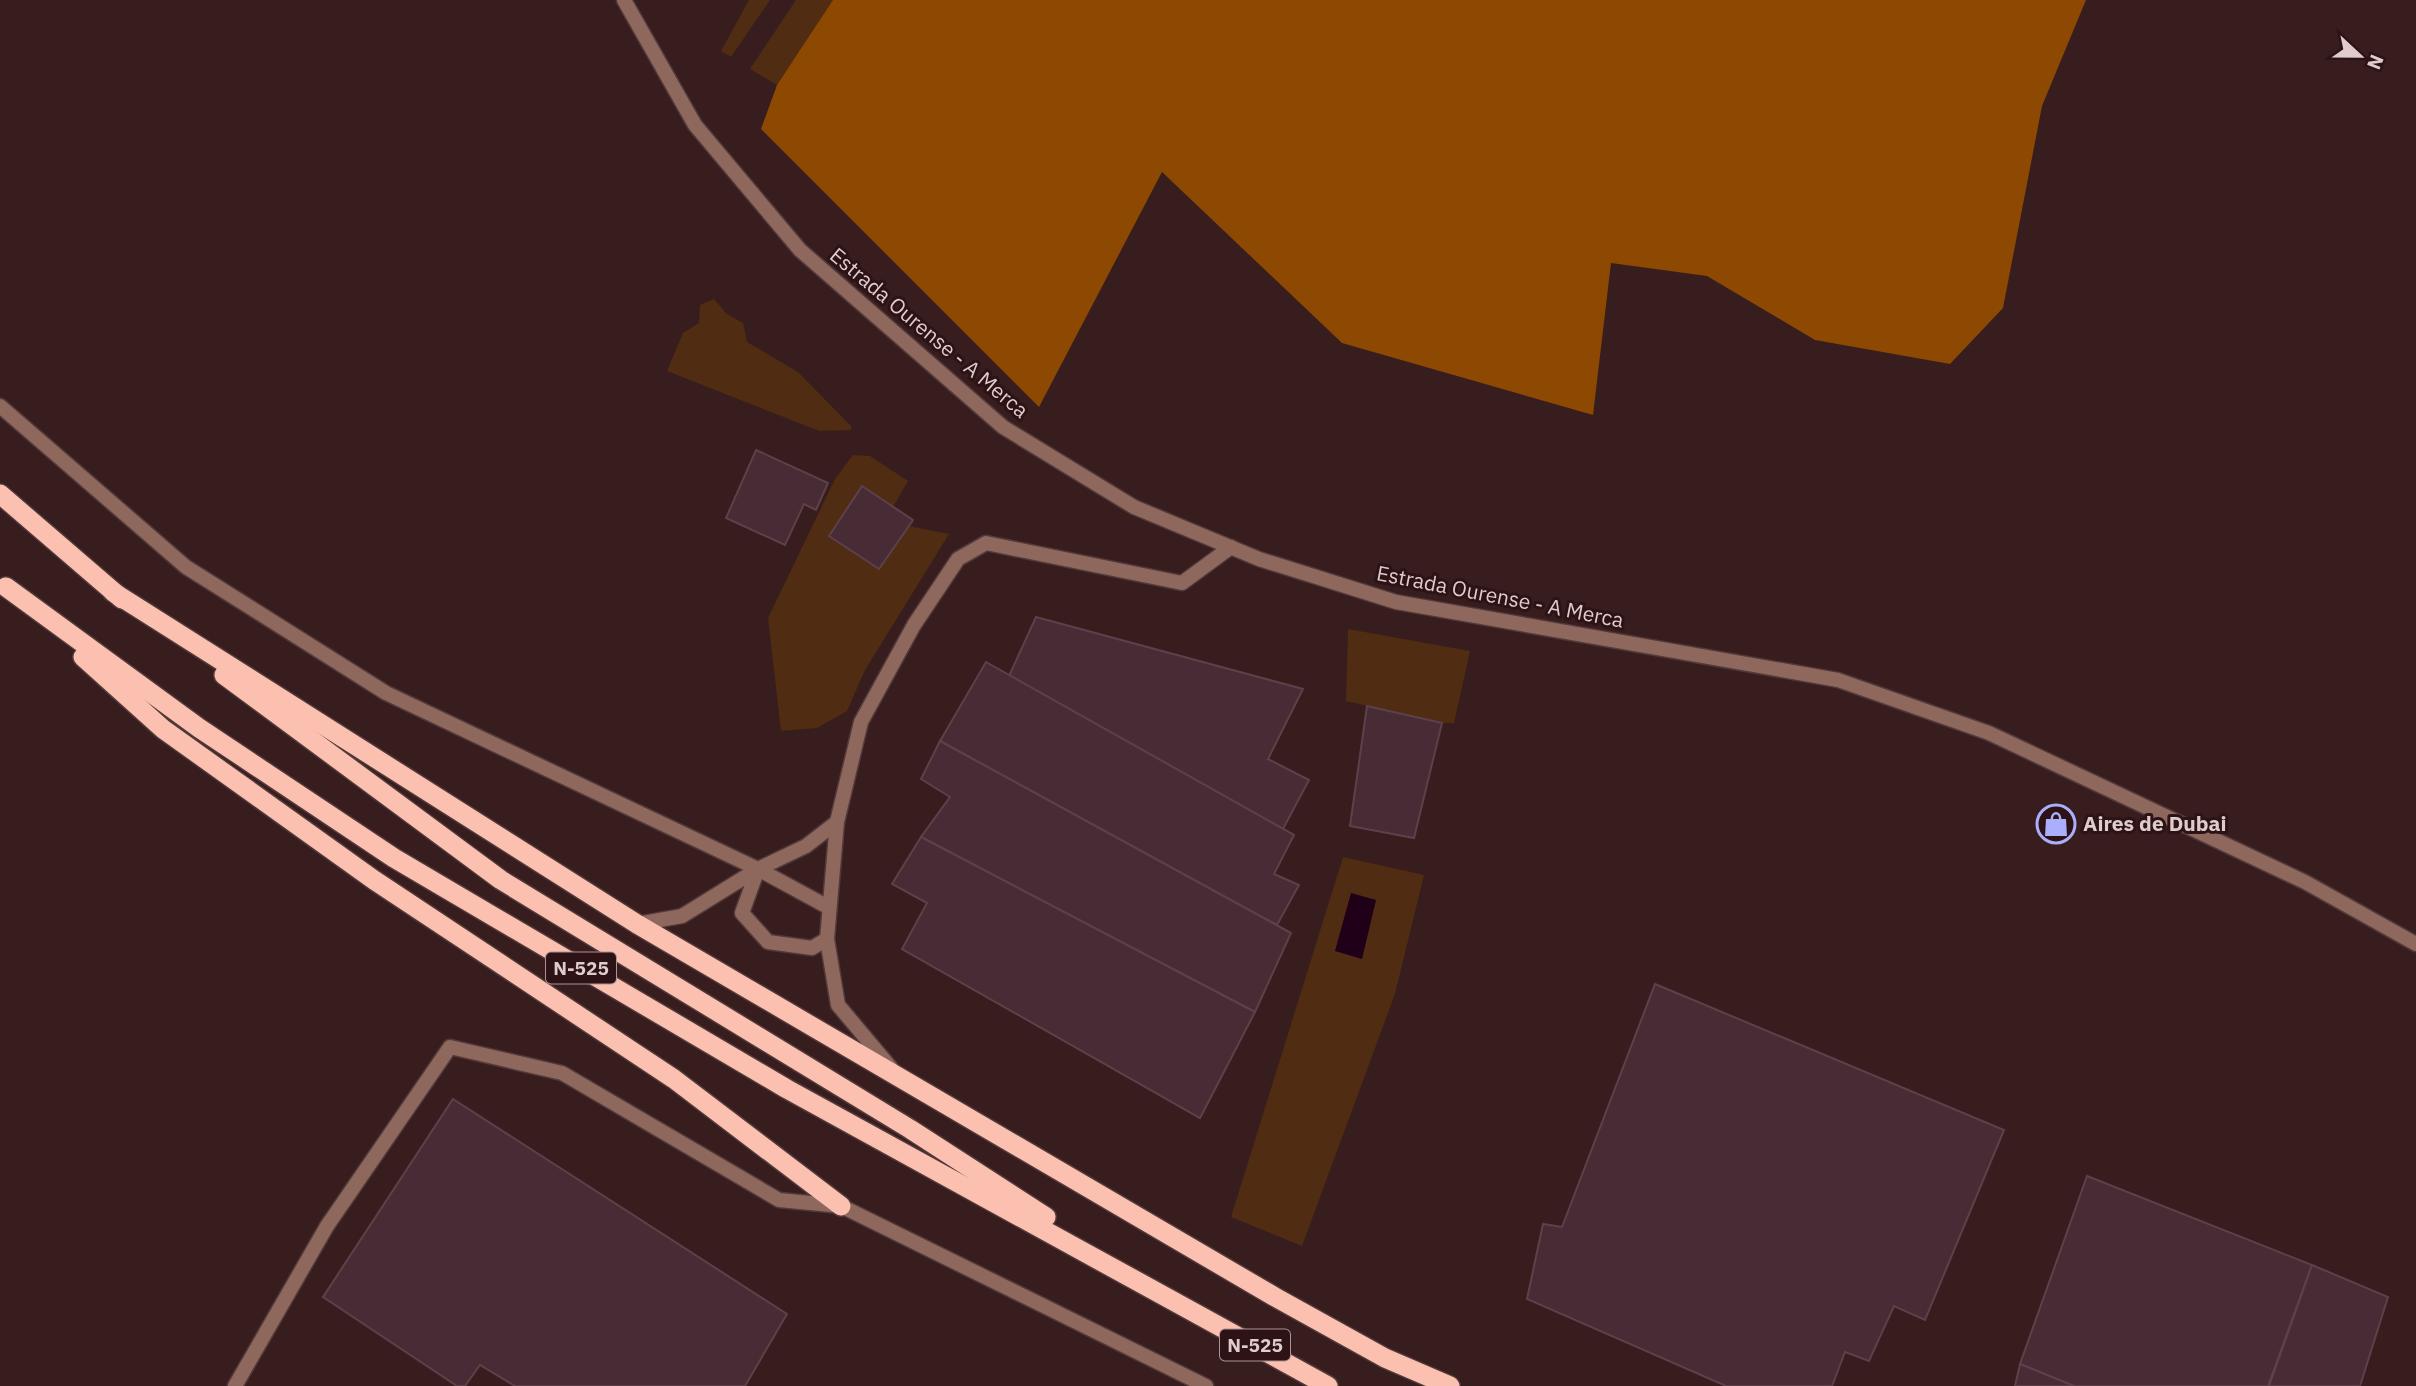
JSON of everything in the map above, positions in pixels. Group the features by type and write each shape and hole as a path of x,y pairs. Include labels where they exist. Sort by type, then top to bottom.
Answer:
{"highway":[{"path":"0,494 113,592 500,880 910,1129 1182,1305"},
{"path":"3,584 163,729 374,880 674,1079 841,1206"},
{"name":"N-525","path":"3,584 199,728 394,858 787,1089 1328,1386"},
{"path":"113,592 637,924 1275,1297 1385,1358 1450,1386"}],"street":[{"name":"Estrada Ourense - A Merca","path":"624,0 695,125 800,250 1003,426 1134,507 1259,559 1396,602 1838,680 1989,733 2305,882 2416,944"},
{"path":"0,406 186,566 386,693 758,869 828,907"},
{"path":"896,1074 838,1005 827,939 828,907 837,822 861,722 914,625 958,559 986,543 1182,583 1231,547"},
{"path":"637,924 682,916 758,869 806,846 837,822"},
{"path":"758,869 742,913 768,942 812,948 827,939"},
{"path":"235,1386 327,1226 450,1047 562,1073 779,1200 841,1206 1206,1386"}],"shaded area":[{"path":"749,0 770,0 731,57 721,51"},
{"path":"796,0 835,0 777,85 750,69"},
{"path":"833,0 2086,0 2042,106 2003,308 1950,364 1815,340 1707,276 1611,263 1593,415 1342,343 1162,172 1039,407 761,129 777,85"},
{"path":"714,299 727,314 743,323 747,342 798,372 851,426 851,430 819,431 667,371 683,333 699,323 700,305"},
{"path":"853,455 870,456 908,481 893,507 909,526 949,534 865,670 847,711 817,728 781,731 768,618 835,479"},
{"path":"1348,629 1470,651 1454,723 1442,723 1346,701"},
{"path":"1343,857 1424,875 1395,994 1302,1246 1231,1217"},
{"path":"1351,893 1376,900 1362,959 1335,951"}],"building":[{"path":"756,450 828,483 816,510 804,504 785,545 726,518"},
{"path":"862,486 913,520 879,569 829,536"},
{"path":"1036,617 1303,689 1268,759 1309,780 1283,829 1009,676"},
{"path":"986,662 1294,835 1274,874 1299,885 1277,925 940,741"},
{"path":"1367,706 1442,723 1414,838 1350,826"},
{"path":"940,741 1291,933 1255,1012 921,837 950,797 921,779"},
{"path":"921,837 1255,1012 1200,1118 902,949 927,903 892,884"},
{"path":"1655,984 2004,1130 1925,1320 1894,1306 1869,1361 1845,1352 1832,1386 1726,1386 1527,1299 1543,1224 1562,1227"},
{"path":"453,1099 787,1314 745,1386 515,1386 480,1365 465,1386 457,1386 323,1297"},
{"path":"2087,1176 2312,1265 2268,1386 2074,1386 2020,1364"},
{"path":"2312,1265 2388,1297 2360,1386 2269,1386"},
{"path":"2020,1364 2074,1386 2015,1386"}],"place":[{"name":"Aires de Dubai","path":"2056,824"}]}
